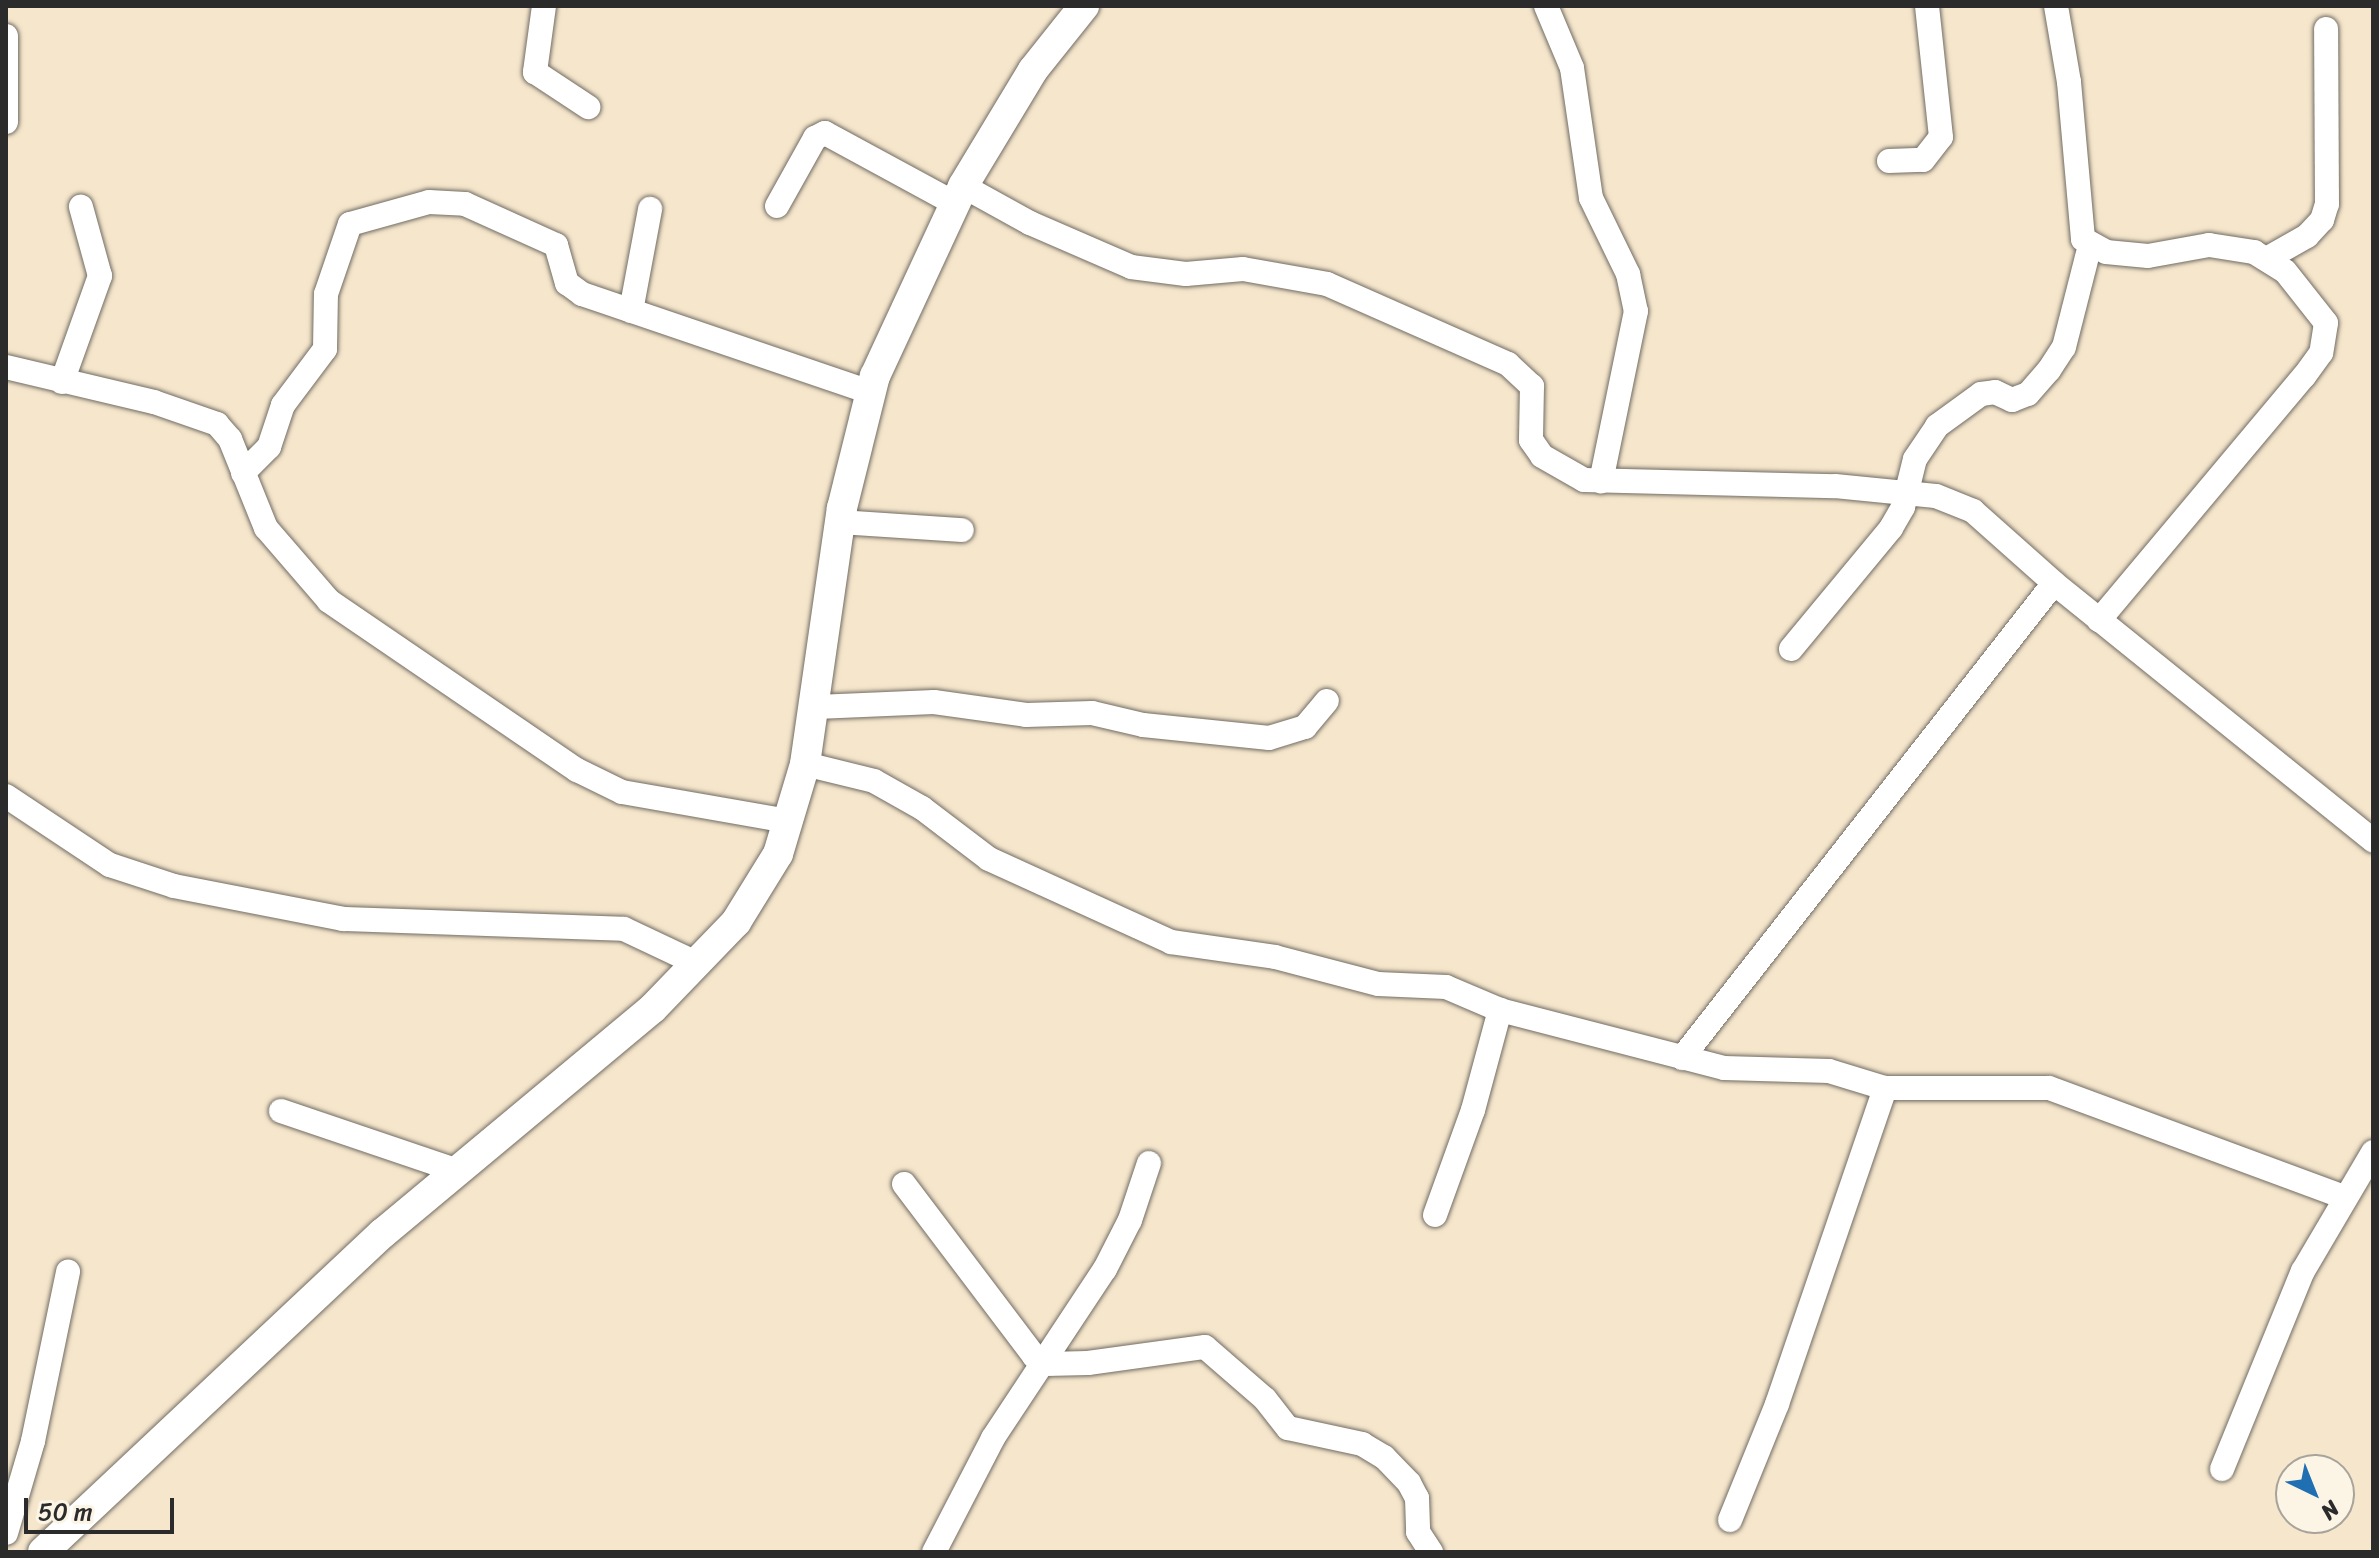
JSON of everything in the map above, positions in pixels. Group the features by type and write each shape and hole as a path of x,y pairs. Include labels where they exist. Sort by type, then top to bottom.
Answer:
{"street":[{"path":"544,6 534,56 537,76 588,107"},
{"path":"43,1552 284,1321 653,1008 698,964 757,889 778,854 805,764 816,707 840,522 870,392 896,323 958,195 1033,70 1084,6"},
{"path":"1546,6 1572,68 1591,198 1624,265 1636,311 1601,481"},
{"path":"1889,161 1923,160 1941,137 1927,6"},
{"path":"2056,6 2069,82 2078,226 2090,245 2106,252 2148,256 2229,246 2270,257 2326,323 2321,353 2099,620"},
{"path":"2270,257 2307,236 2322,220 2327,204 2326,29"},
{"path":"6,36 6,122"},
{"path":"777,206 815,138 825,133 958,195 1131,267 1186,274 1243,269 1327,284 1444,334 1524,374 1533,395 1531,440 1542,456 1575,477 1601,481 1936,496 1973,511 2054,583 2373,840"},
{"path":"243,473 269,447 283,405 325,349 326,294 350,224 360,218 429,202 465,204 556,245 572,288 870,392"},
{"path":"62,382 100,276 81,207"},
{"path":"631,311 650,209"},
{"path":"1791,649 1871,558 1907,493 1915,459 1937,426 1981,394 1995,392 2012,400 2028,394 2049,370 2064,347 2090,245"},
{"path":"6,367 204,417 230,439 266,528 329,601 497,720 622,792 788,821"},
{"path":"840,522 962,530"},
{"path":"1682,1058 2054,583"},
{"path":"816,707 934,702 1026,715 1092,713 1143,725 1269,738 1305,727 1327,701"},
{"path":"805,764 874,781 922,808 989,859 1156,937 1275,957 1378,984 1446,987 1500,1010 1724,1068 1829,1071 1885,1088 2049,1088 2175,1130 2344,1197"},
{"path":"6,796 110,865 174,886 343,919 624,929 698,964"},
{"path":"1435,1215 1473,1110 1500,1010"},
{"path":"1730,1520 1777,1404 1885,1088"},
{"path":"281,1111 458,1171"},
{"path":"2222,1469 2286,1306 2344,1197 2373,1152"},
{"path":"934,1552 993,1438 1046,1364 1130,1220 1149,1163"},
{"path":"904,1184 1020,1340 1046,1364 1205,1347 1265,1399 1288,1428 1362,1444 1384,1457 1409,1483 1417,1498 1418,1532 1431,1552"},
{"path":"6,1533 33,1441 68,1272"}]}
